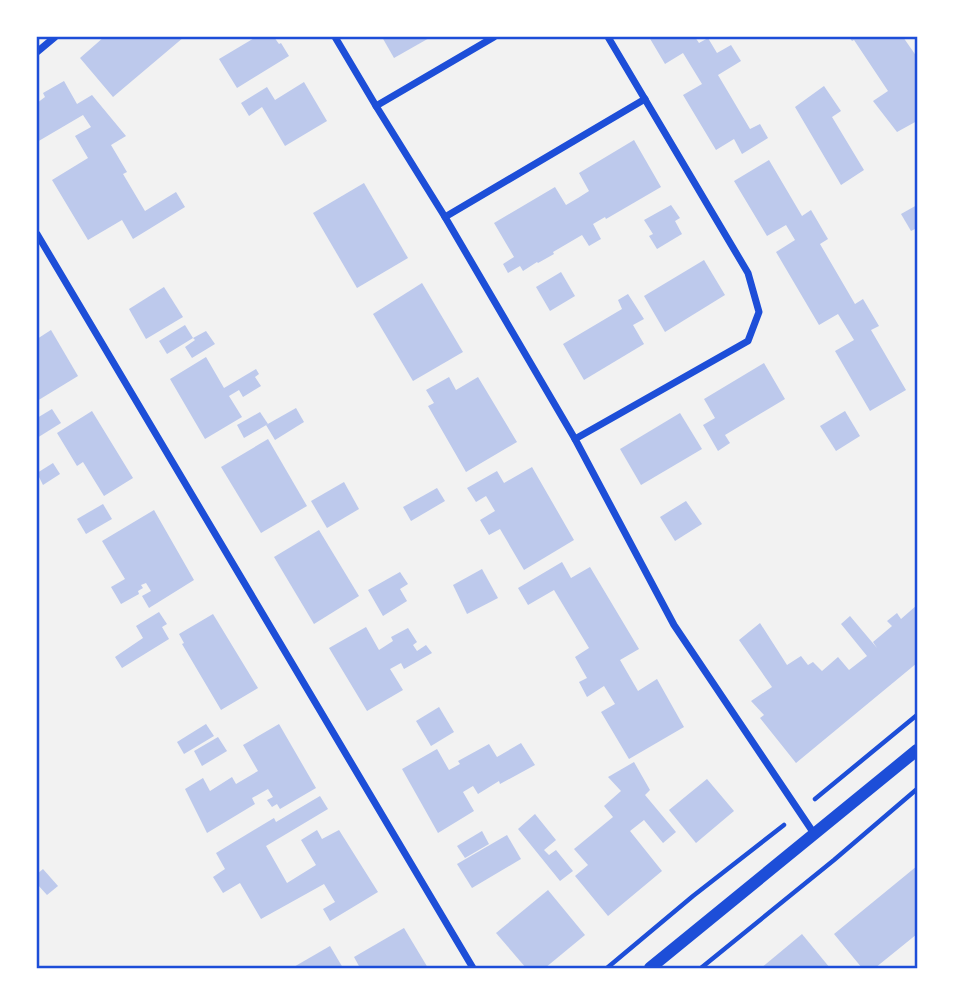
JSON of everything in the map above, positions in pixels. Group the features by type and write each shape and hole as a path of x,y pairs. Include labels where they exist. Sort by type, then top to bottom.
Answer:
{"street":[{"path":"37,52 55,37"},
{"path":"335,37 445,217 575,439 674,625 815,835"},
{"path":"376,106 495,37"},
{"path":"575,439 748,341 759,312 748,273 608,37"},
{"path":"445,217 645,99"},
{"path":"37,234 473,968"},
{"path":"650,968 917,750"}],"path":[{"path":"607,968 917,715"},
{"path":"701,968 917,789"}],"building":[{"path":"104,37 184,37 113,97 80,58"},
{"path":"256,37 274,37 289,56 237,88 219,59"},
{"path":"382,37 431,37 394,58"},
{"path":"649,37 695,37 699,43 708,38 717,53 731,45 741,61 718,75 750,129 760,124 768,138 742,154 734,139 716,150 683,95 702,84 683,53 665,64"},
{"path":"849,37 903,37 917,57 917,121 897,132 873,101 888,91 854,40"},
{"path":"64,81 77,104 92,95 126,136 111,145 127,172 123,174 145,211 176,192 185,207 133,239 122,220 88,240 52,180 88,158 75,136 91,127 83,115 37,142 37,103 45,97 43,93"},
{"path":"304,82 327,121 285,146 262,107 249,116 241,103 267,87 275,100"},
{"path":"824,86 841,111 832,117 864,170 841,185 795,107"},
{"path":"634,140 661,187 593,224 601,239 589,246 582,235 523,271 520,266 508,273 503,264 514,257 494,223 555,187 566,205 578,198 589,191 579,173"},
{"path":"769,160 802,216 811,210 828,239 820,244 855,304 863,299 879,326 871,330 906,390 870,411 835,351 854,340 838,314 819,325 776,252 795,240 786,225 767,236 734,181"},
{"path":"364,183 408,258 357,288 313,213"},
{"path":"671,205 680,218 675,221 682,234 657,249 649,236 653,234 644,220"},
{"path":"917,205 917,228 911,231 901,214"},
{"path":"704,260 725,295 665,332 644,296"},
{"path":"561,272 575,296 550,311 536,287"},
{"path":"422,283 463,352 413,381 373,314"},
{"path":"164,287 183,317 146,339 129,309"},
{"path":"628,294 644,319 633,325 644,344 584,380 563,344 622,309 618,300"},
{"path":"185,325 193,338 167,354 159,341"},
{"path":"51,330 78,376 37,401 37,339"},
{"path":"206,331 215,344 192,358 185,347 195,340 193,338"},
{"path":"206,357 224,388 256,369 259,374 255,377 261,386 243,397 239,390 229,396 242,417 205,439 170,379"},
{"path":"764,363 785,399 725,435 730,443 718,451 703,425 715,418 704,399"},
{"path":"449,377 456,390 478,377 517,442 466,472 428,406 434,403 426,390"},
{"path":"296,408 304,422 275,440 266,425"},
{"path":"52,409 61,423 37,438 37,418"},
{"path":"92,411 133,478 104,496 83,462 77,466 57,433"},
{"path":"845,411 860,436 836,451 820,426"},
{"path":"260,412 268,424 244,438 237,425"},
{"path":"680,413 702,449 641,485 620,449"},
{"path":"268,439 307,506 261,533 221,467"},
{"path":"53,463 60,474 43,485 37,473"},
{"path":"532,467 574,540 524,570 500,529 489,535 480,520 495,511 486,496 476,502 467,488 497,471 504,483"},
{"path":"344,482 359,509 327,528 311,501"},
{"path":"437,488 445,501 411,521 403,507"},
{"path":"686,501 702,524 675,541 660,517"},
{"path":"103,504 112,519 86,534 77,519"},
{"path":"154,510 194,580 149,608 142,596 151,591 146,583 141,585 143,588 138,591 139,594 121,604 111,587 125,579 102,541"},
{"path":"319,530 359,596 314,624 274,557"},
{"path":"562,562 571,578 590,567 639,649 620,660 638,691 657,679 684,727 629,759 601,712 615,704 604,686 587,697 579,682 587,678 575,657 589,648 554,590 528,605 518,588"},
{"path":"482,569 498,598 467,614 453,585"},
{"path":"400,572 408,584 400,589 407,601 383,616 368,590"},
{"path":"917,605 917,663 796,763 760,718 764,715 751,701 772,687 739,640 760,623 787,665 801,656 808,665 813,662 822,671 838,657 849,670 867,656 841,624 850,616 877,648 873,642 892,626 887,621 897,613 901,619"},
{"path":"159,612 167,624 162,627 169,639 122,668 115,657 143,638 136,626"},
{"path":"213,614 258,688 221,710 182,644 184,643 179,634"},
{"path":"366,627 379,650 393,641 391,637 408,628 417,642 413,645 417,651 426,645 432,653 404,669 401,663 390,669 403,690 367,711 329,648"},
{"path":"439,707 454,732 431,746 416,721"},
{"path":"206,724 214,736 184,754 177,742"},
{"path":"279,724 316,788 280,809 277,804 272,807 267,800 273,797 268,789 252,798 255,804 207,833 185,789 203,778 210,791 232,777 236,784 258,771 243,745"},
{"path":"218,737 227,751 202,766 194,751"},
{"path":"521,743 535,765 478,794 473,786 463,792 474,811 438,833 402,769 437,749 449,770 460,764 458,761 489,744 497,757"},
{"path":"634,762 650,790 645,795 676,832 663,843 644,820 630,831 662,871 608,916 575,876 588,865 574,849 613,817 604,806 621,791 608,777"},
{"path":"707,779 734,811 696,843 669,810"},
{"path":"320,796 328,809 266,846 287,883 316,865 301,840 317,830 322,839 339,830 378,892 330,921 323,909 335,902 324,884 261,919 240,883 223,893 213,877 225,869 216,853 274,818 276,822"},
{"path":"535,814 556,840 544,850 549,855 556,850 573,871 560,881 518,829"},
{"path":"482,831 489,844 465,858 457,846"},
{"path":"507,835 521,859 472,888 457,864"},
{"path":"917,866 917,934 875,968 862,968 834,934"},
{"path":"43,869 58,886 47,895 37,884 37,874"},
{"path":"548,890 585,935 545,968 526,968 496,933"},
{"path":"404,928 428,968 360,968 354,957"},
{"path":"802,934 830,968 761,968"},
{"path":"330,946 343,968 292,968"}]}
